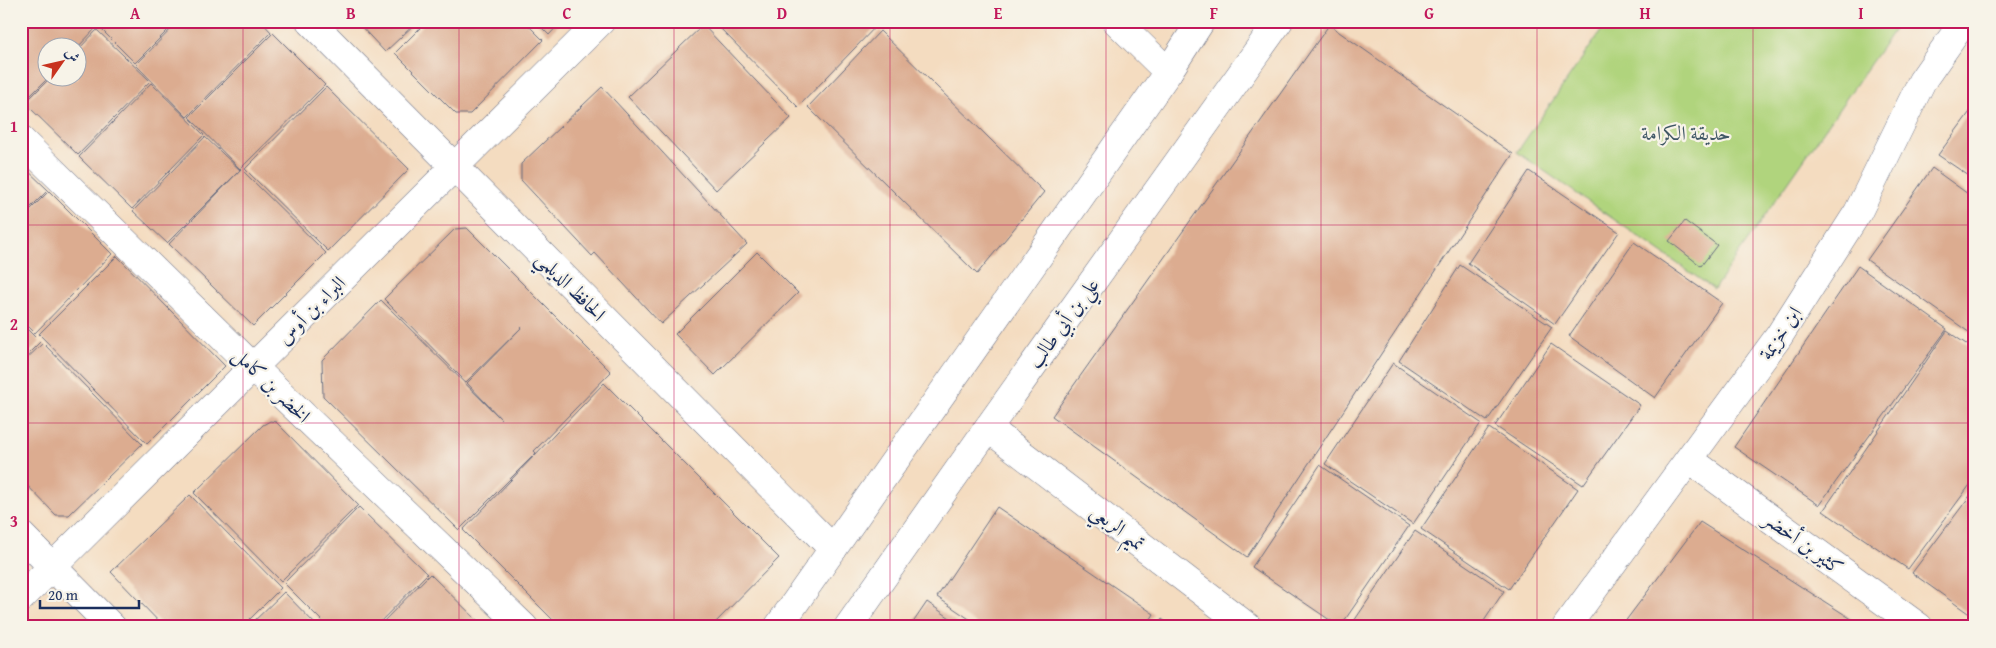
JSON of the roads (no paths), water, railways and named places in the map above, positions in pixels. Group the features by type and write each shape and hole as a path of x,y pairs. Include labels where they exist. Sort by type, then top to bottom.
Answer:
{"street":[{"name":"الحافظ الديلمي","path":"310,21 833,549"},
{"name":"البراء بن أوس","path":"21,598 601,21"},
{"path":"1116,21 1168,72"},
{"path":"778,627 1168,72 1201,21"},
{"name":"علي بن أبي طالب","path":"848,627 1279,21"},
{"name":"ابن خزيمة","path":"1566,627 1779,336 1858,212 1922,81 1964,21"},
{"name":"الخضر بن كامل","path":"21,140 253,367 524,627"},
{"name":"تميم الربعي","path":"988,428 1248,627"},
{"name":"كثير بن أخضر","path":"1690,460 1905,623"},
{"path":"21,535 112,627"}],"park label":[{"name":"حديقة الكرامة","path":"1686,133"}]}
